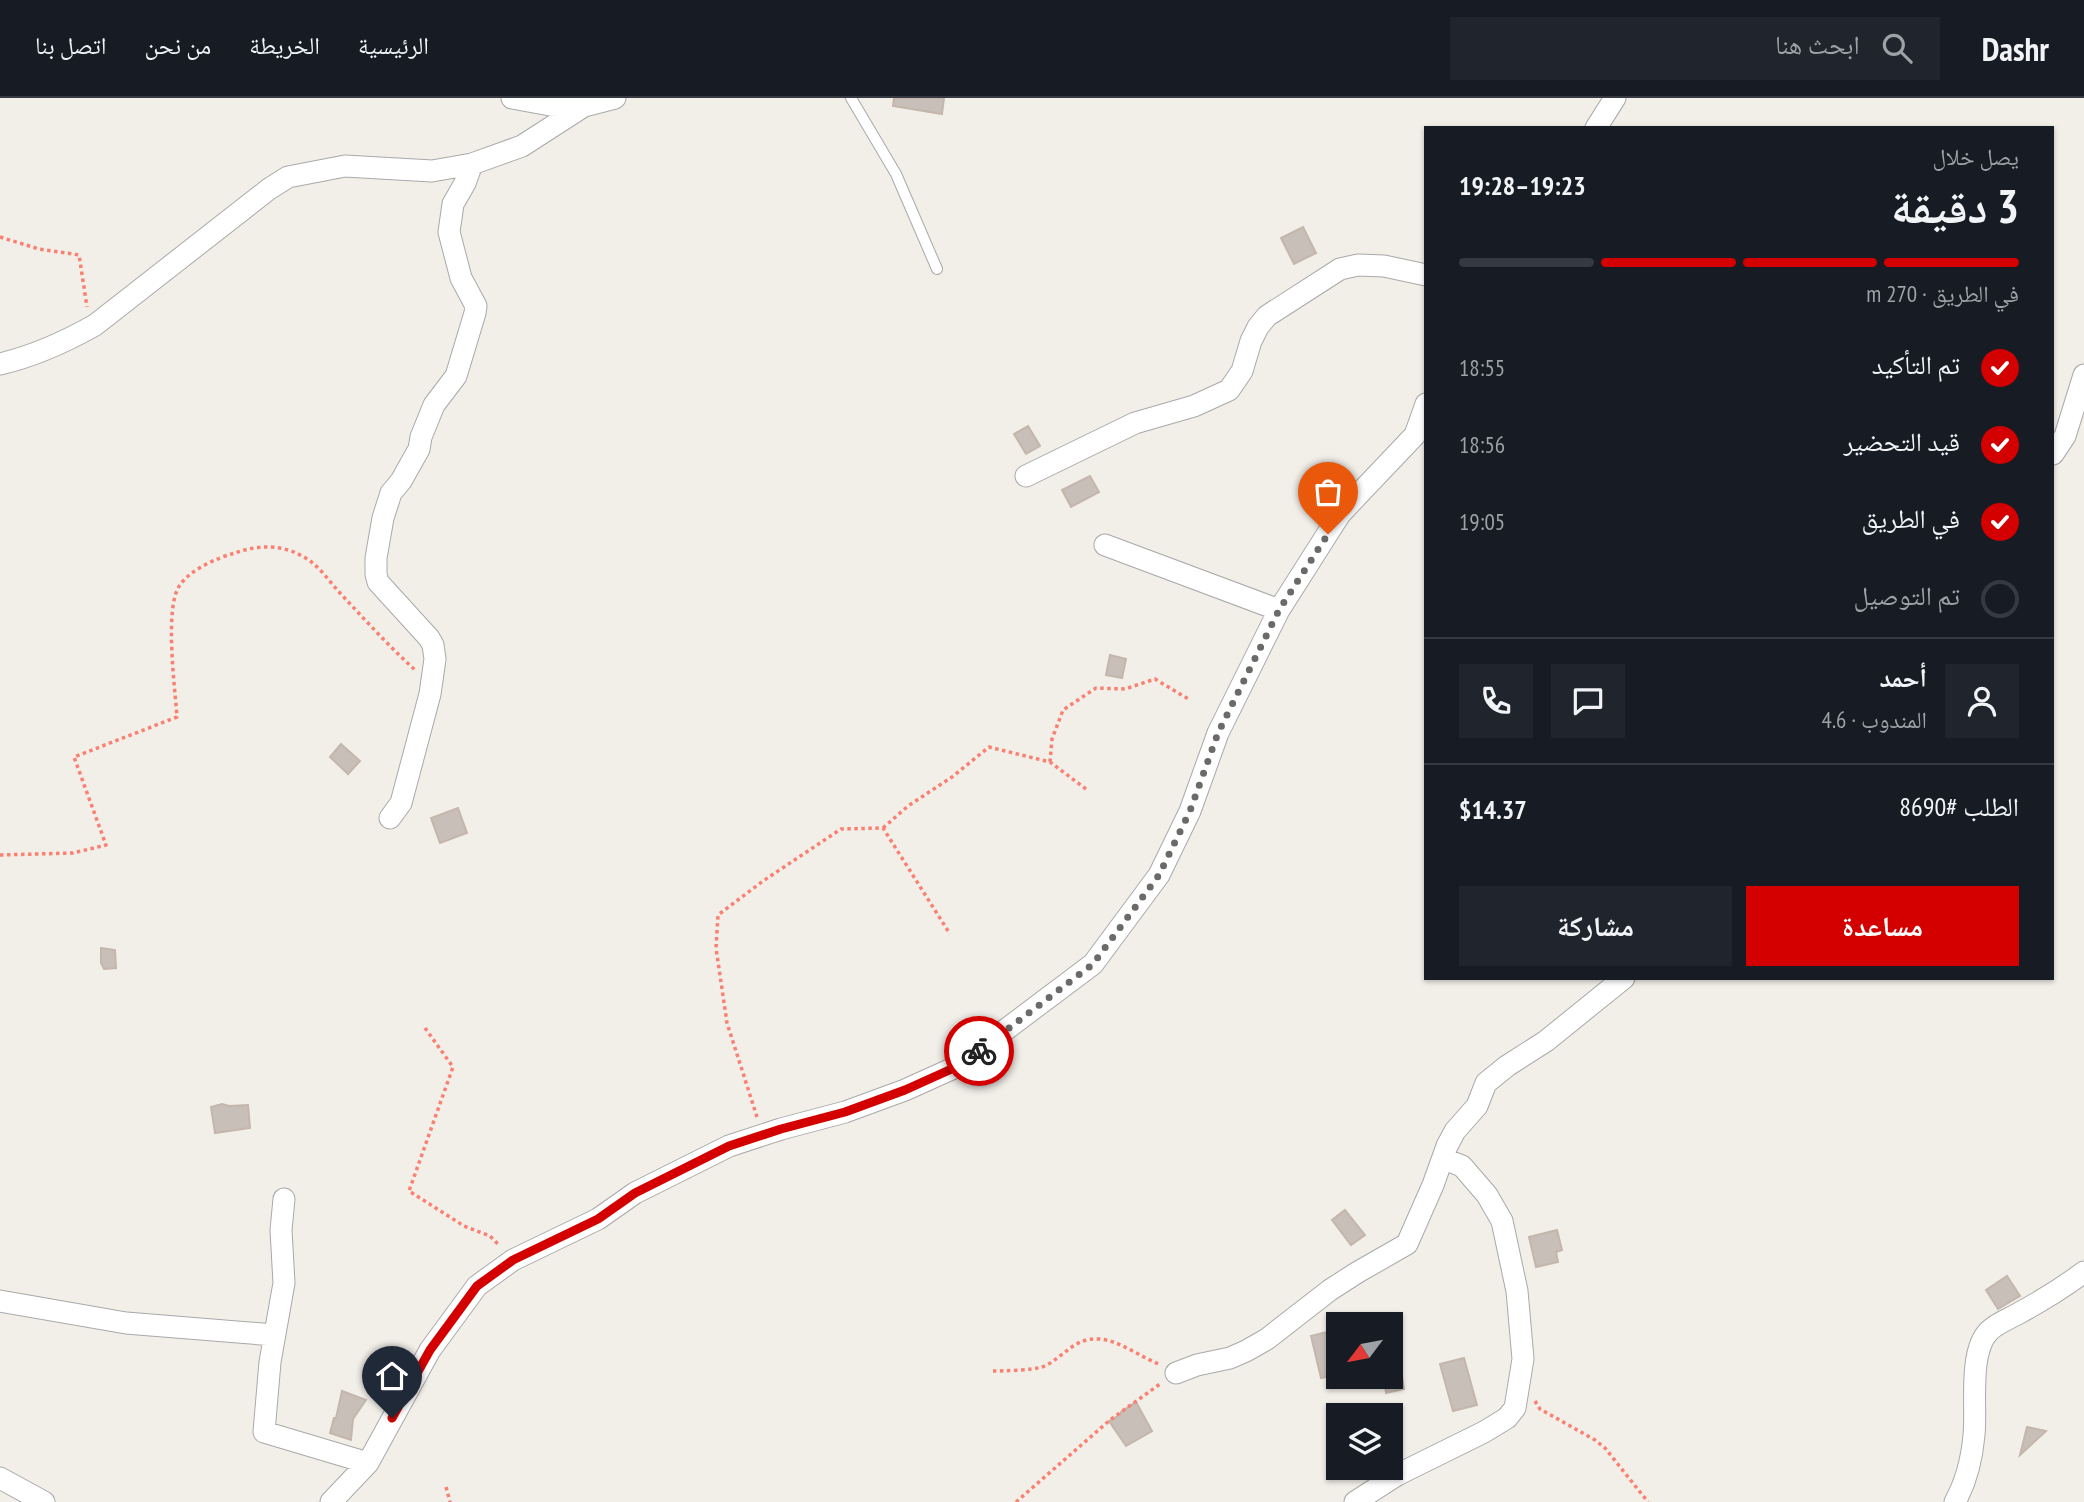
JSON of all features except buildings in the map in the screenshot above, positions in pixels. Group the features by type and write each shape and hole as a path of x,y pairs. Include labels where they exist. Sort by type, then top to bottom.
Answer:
{"street":[{"path":"512,98 550,105 584,106 615,98"},
{"path":"1597,126 1615,98"},
{"path":"0,363 40,353 95,325 288,177 345,166 432,171 472,164 523,145 584,106"},
{"path":"390,818 401,803 430,694 435,659 433,645 379,582 376,558 383,518 391,493 419,449 434,405 456,376 475,313 476,306 461,278 449,232 453,204 472,164"},
{"path":"1026,476 1135,423 1194,406 1229,390 1242,372 1251,341 1267,316 1340,269 1358,265 1384,266 1424,275"},
{"path":"2054,452 2065,436 2084,375"},
{"path":"331,1502 368,1463 430,1350 477,1286 513,1260 598,1219 635,1193 729,1146 845,1112 905,1090 956,1067 1093,964 1159,875 1190,811 1218,733 1279,610 1340,514 1415,435 1424,410"},
{"path":"1105,545 1279,610"},
{"path":"1176,1373 1230,1358 1267,1339 1339,1284 1407,1244 1444,1159 1447,1146 1455,1131 1476,1106 1486,1083 1568,1025 1622,980"},
{"path":"1355,1502 1397,1475 1484,1432 1507,1418 1514,1409 1523,1359 1517,1291 1502,1221 1487,1195 1462,1166 1444,1159"},
{"path":"284,1199 281,1230 284,1283 274,1335 264,1432 368,1463"},
{"path":"1955,1502 1970,1463 1974,1435 1975,1370 1983,1340 1999,1325 2084,1272"},
{"path":"0,1301 126,1323 274,1335"},
{"path":"0,1478 44,1502"}],"lane":[{"path":"851,98 896,174 937,269"}],"path":[{"path":"0,237 39,250 79,255 87,306 95,325"},
{"path":"0,855 74,853 106,845 74,757 177,717 172,635 175,593 189,576 223,557 253,548 274,546 303,556 318,567 414,670 423,673 433,668"},
{"path":"1050,762 1052,739 1063,710 1096,688 1125,689 1155,679 1190,700"},
{"path":"763,1135 727,1023 716,948 718,915 841,829 883,828 908,806 952,777 989,747 1050,762 1086,789"},
{"path":"883,828 950,934"},
{"path":"425,1028 453,1067 409,1191 464,1226 490,1236 513,1260"},
{"path":"993,1371 1043,1367 1082,1340 1101,1339 1167,1366 1176,1373 1110,1420 1016,1502"},
{"path":"1535,1400 1540,1409 1605,1448 1648,1502"},
{"path":"446,1487 450,1502"}],"way so far":[{"path":"979,1051 1093,964 1159,875 1190,811 1218,733 1279,610 1328,534"}],"route":[{"path":"392,1418 430,1350 477,1286 513,1260 598,1219 635,1193 729,1146 845,1112 905,1090 956,1067 979,1051"}]}
